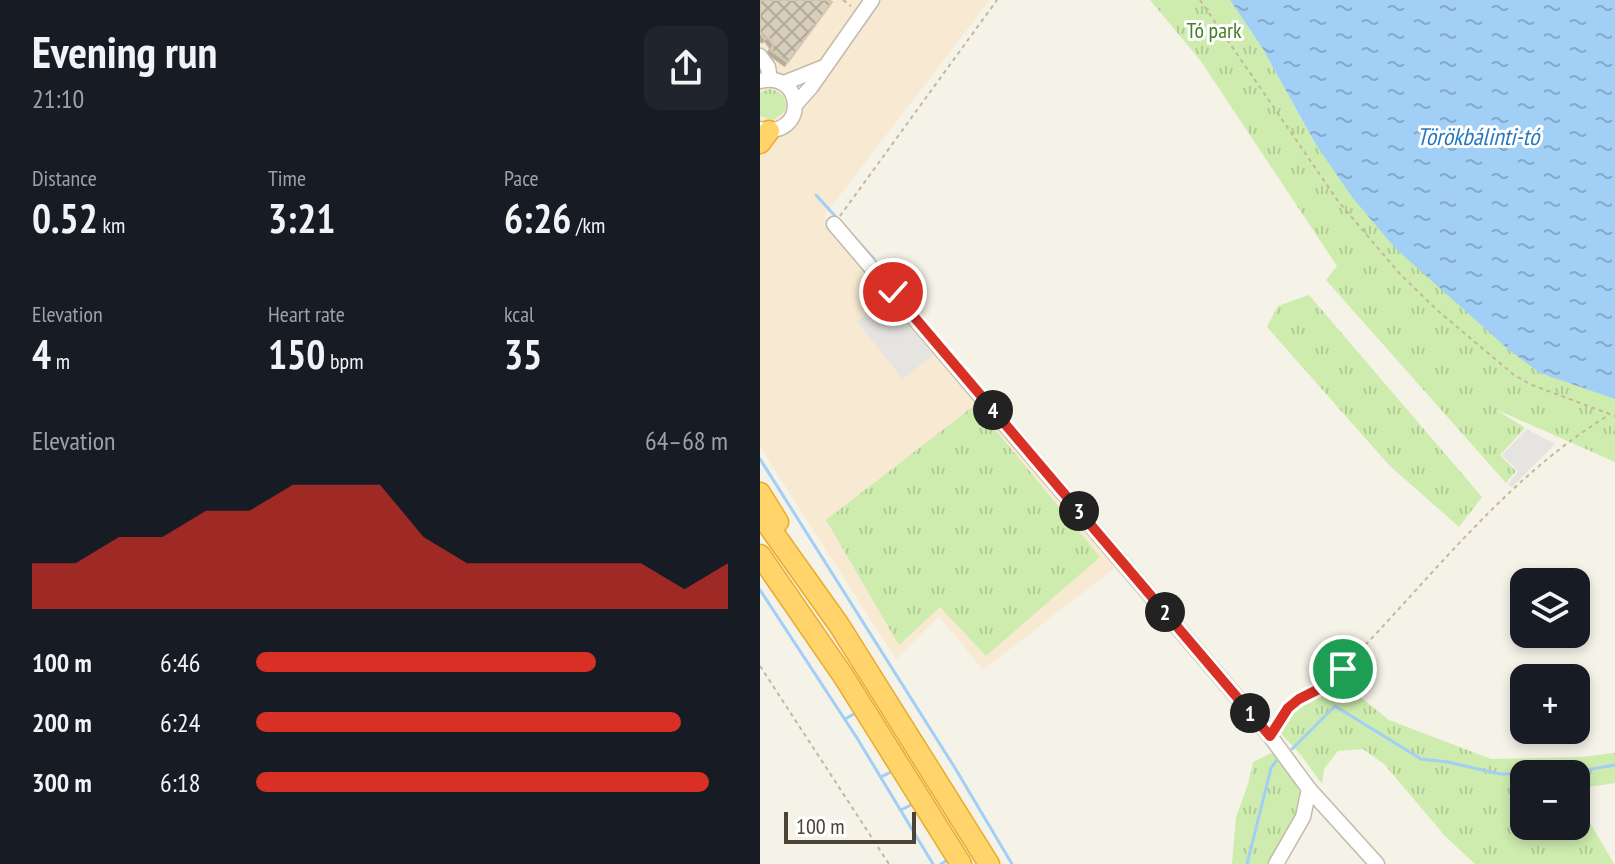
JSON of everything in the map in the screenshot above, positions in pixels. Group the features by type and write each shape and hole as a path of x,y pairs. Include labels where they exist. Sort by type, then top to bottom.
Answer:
{"highway":[{"path":"760,493 827,597 839,625"},
{"path":"760,514 839,625 989,864"},
{"path":"760,555 844,677 961,864"}],"street":[{"path":"763,134 781,129 790,121 796,104 872,0"},
{"path":"760,56 768,67 768,80"},
{"path":"768,80 825,67"},
{"path":"768,80 790,89 796,104"},
{"path":"837,220 1270,736 1309,789 1377,864"},
{"path":"1276,864 1303,817 1309,789"}],"path":[{"path":"844,0 850,0"},
{"path":"837,220 997,0"},
{"path":"1200,0 1338,201 1400,274 1437,310 1514,375 1532,385 1615,416"},
{"path":"1270,736 1288,708 1343,669 1543,460 1610,414"},
{"path":"760,666 889,864"}],"shaded area":[{"path":"760,0 990,0 824,216 1117,566 983,670 939,616 896,659 760,447"},
{"path":"887,297 933,355 903,379 857,322"},
{"path":"1527,429 1555,444 1512,487 1508,484 1518,471 1502,455"}],"green space":[{"name":"Tó park","path":"1150,0 1230,0 1263,49 1315,143 1615,395 1615,462 1495,409 1525,428 1500,455 1516,471 1506,483 1326,280 1337,266 1200,60"},
{"path":"769,89 781,94 786,103 785,111 773,120 760,116 760,93"},
{"path":"1309,295 1482,497 1459,527 1389,465 1267,327 1278,306"},
{"path":"975,405 1100,557 986,656 940,607 899,645 826,520"},
{"path":"1338,679 1389,720 1491,759 1582,757 1615,753 1615,783 1590,787 1590,760 1510,760 1510,840 1590,840 1590,823 1614,864 1475,864 1445,836 1384,764 1363,749 1338,751 1324,769 1322,784 1301,755 1269,721"},
{"path":"1274,752 1288,770 1301,796 1298,818 1274,864 1232,864 1236,817 1253,762"}],"water":[{"name":"Törökbálinti-tó","path":"1230,0 1615,0 1615,399 1540,373 1509,350 1395,248 1352,197 1315,143 1263,49"}],"building":[{"path":"760,0 832,2 788,62 771,50 774,45 760,32"}],"waterway":[{"path":"816,195 874,259"},
{"path":"760,459 1012,864"},
{"path":"760,590 857,738 933,864"},
{"path":"1292,749 1335,706 1421,759 1510,774"},
{"path":"845,719 854,714"},
{"path":"1247,864 1271,768 1276,761"},
{"path":"1590,769 1615,765"},
{"path":"881,777 891,772"},
{"path":"901,810 911,805"},
{"path":"941,864 946,861"}],"route":[{"path":"893,292 1270,736 1288,708 1343,669"}]}
